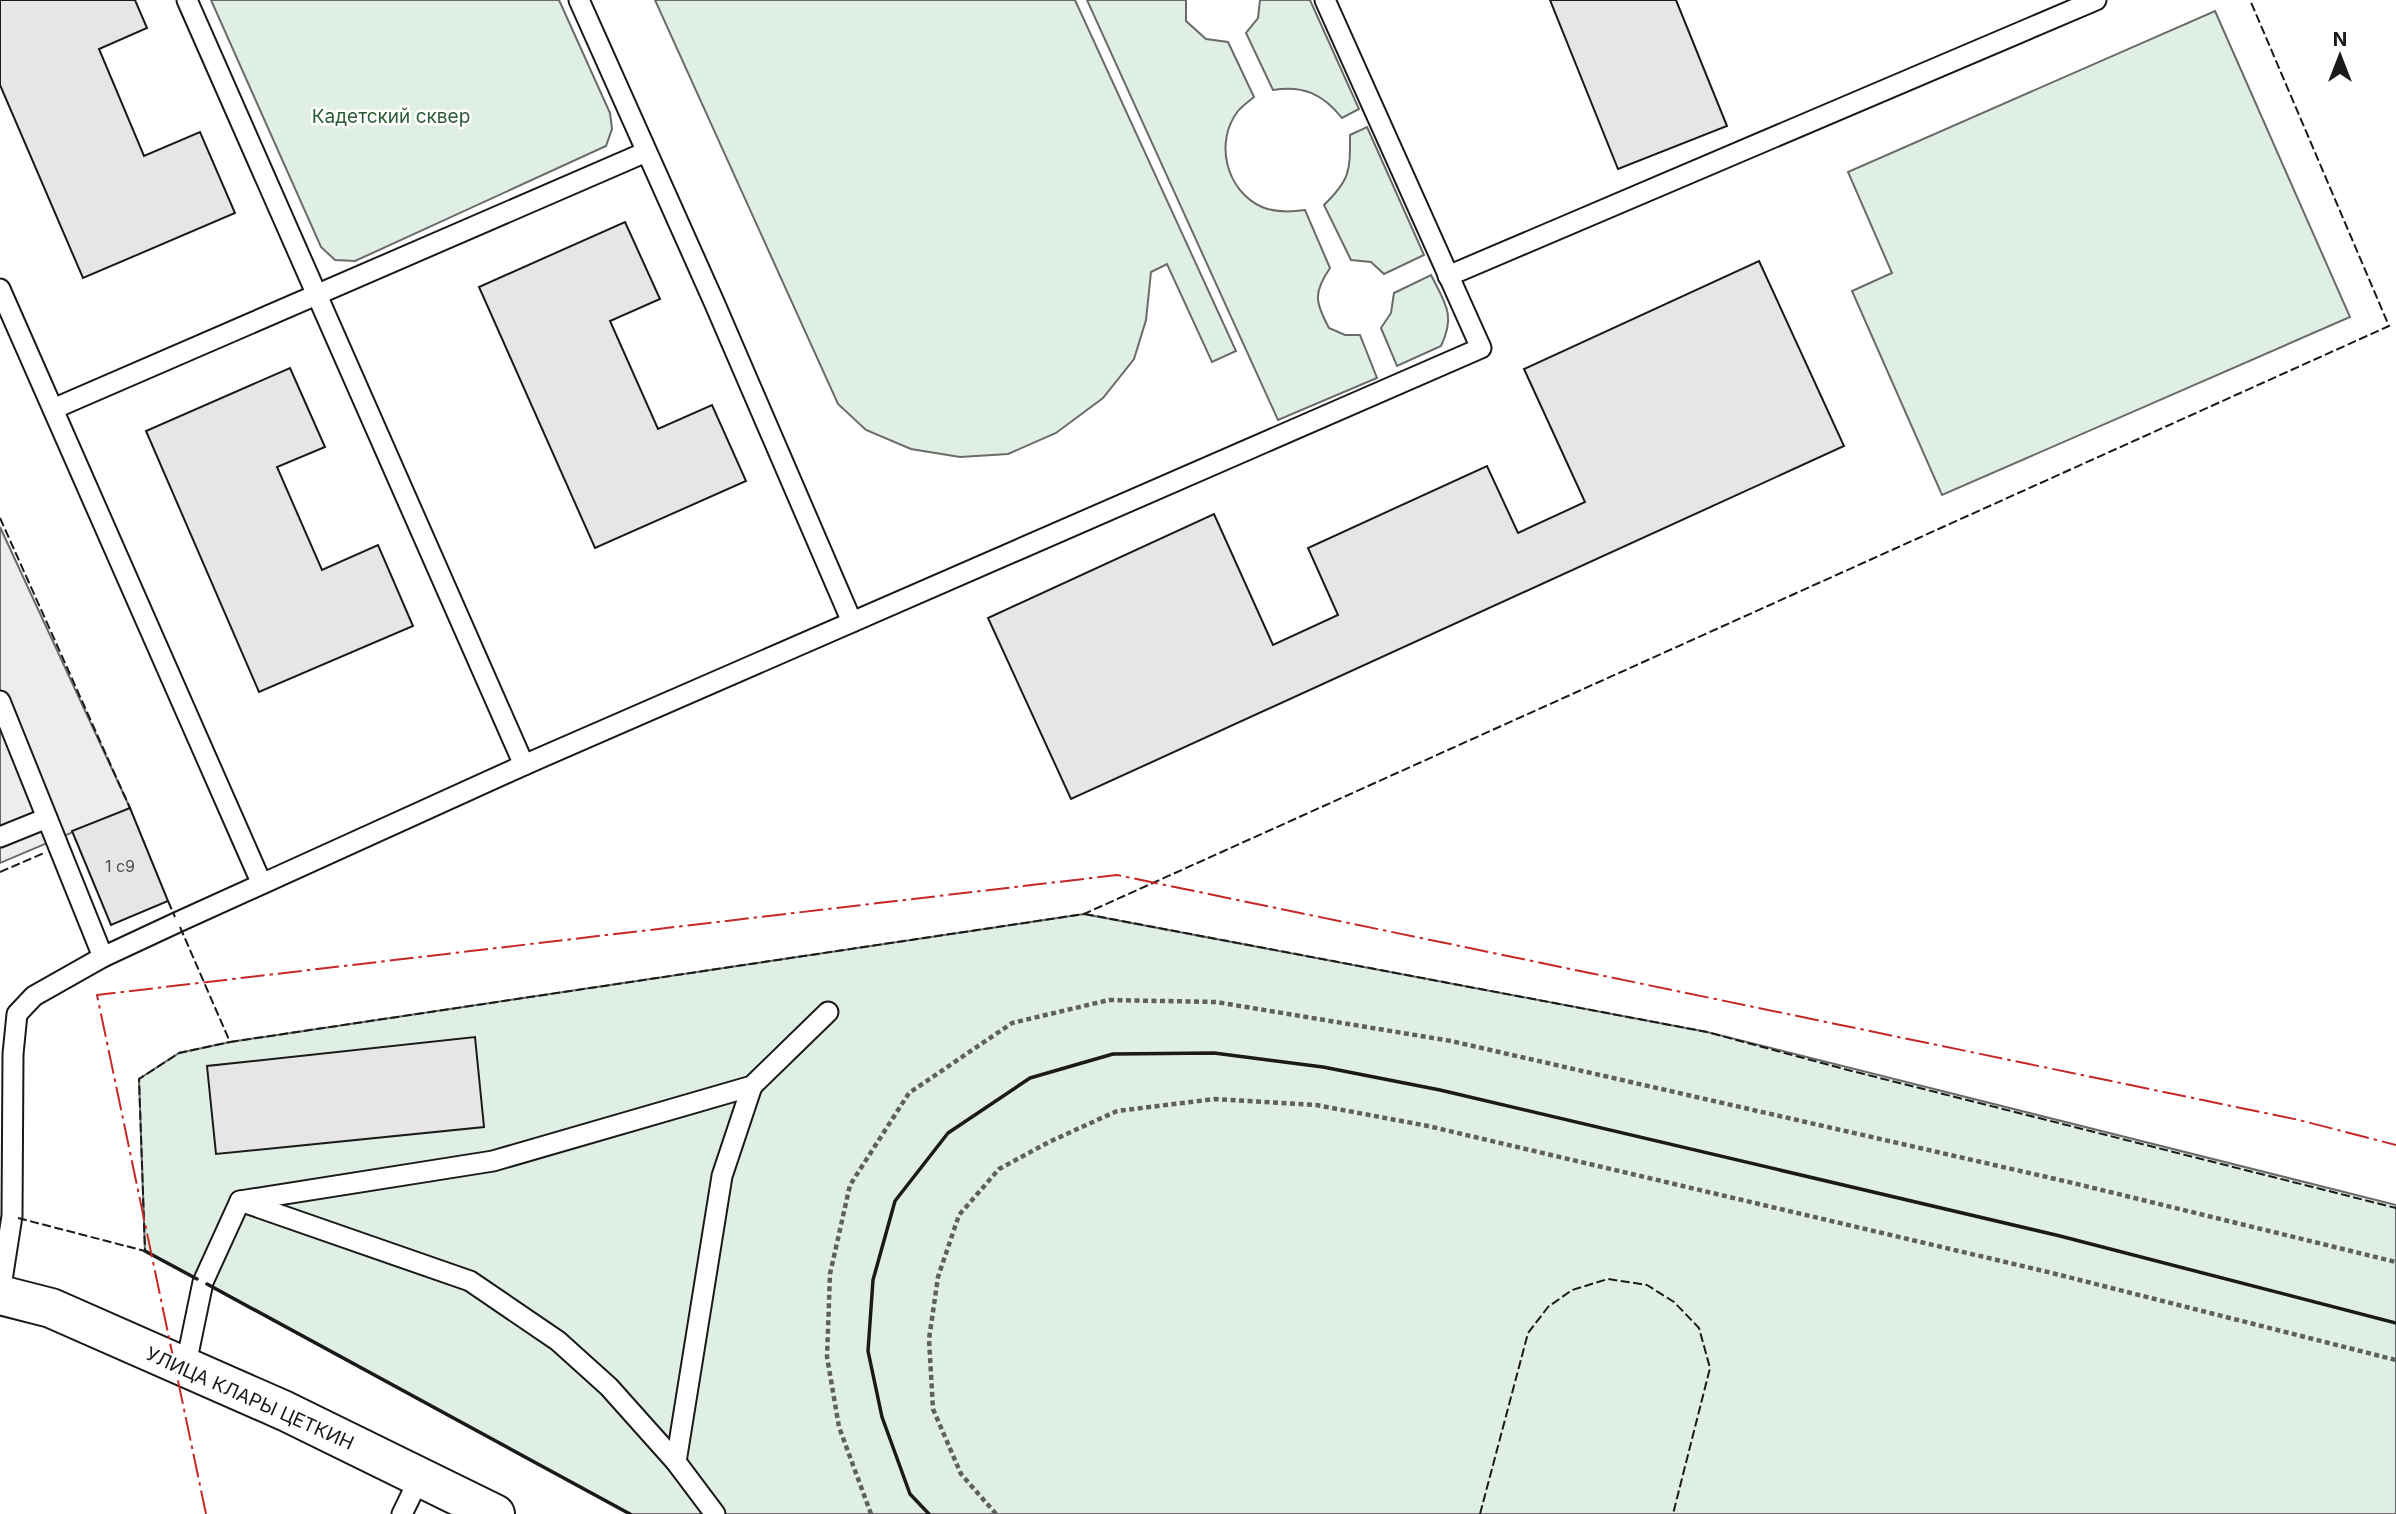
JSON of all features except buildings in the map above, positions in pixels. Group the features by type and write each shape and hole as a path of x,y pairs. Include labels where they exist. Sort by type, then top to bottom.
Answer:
{"street":[{"name":"УЛИЦА КЛАРЫ ЦЕТКИН","path":"0,1294 51,1308 285,1411 495,1514"}],"lane":[{"path":"187,0 524,765"},
{"path":"579,0 852,622"},
{"path":"0,1294 12,1216 13,1054 17,1014 34,996 103,957 261,882 1481,348 1325,0"},
{"path":"1448,276 2096,0"},
{"path":"53,410 646,152"},
{"path":"0,289 261,882"},
{"path":"0,701 103,957"},
{"path":"0,837 47,818"},
{"path":"676,1462 722,1176 752,1086 828,1012"},
{"path":"240,1201 493,1161 752,1086"},
{"path":"186,1369 203,1282 240,1201"},
{"path":"240,1201 470,1281 558,1341 610,1387 676,1462 715,1514"},
{"path":"402,1514 419,1477"}],"path":[{"path":"871,1514 839,1427 827,1357 830,1274 850,1185 909,1093 1012,1023 1109,1000 1216,1002 1451,1041 2073,1183 2396,1262"},
{"path":"996,1514 961,1474 933,1409 929,1339 938,1277 959,1215 999,1169 1072,1131 1118,1111 1215,1099 1317,1105 1428,1126 2052,1273 2396,1360"}],"green space":[{"name":"Кадетский сквер","path":"211,0 559,0 610,113 612,129 606,146 355,261 335,260 321,247"},
{"path":"655,0 1075,0 1236,351 1212,362 1167,264 1151,272 1146,320 1134,359 1103,398 1056,433 1008,454 960,457 911,449 866,430 838,404"},
{"path":"1087,0 1186,0 1186,21 1206,39 1228,42 1254,97 1238,111 1227,137 1227,165 1232,178 1250,200 1262,207 1283,212 1305,210 1330,268 1319,291 1321,311 1329,328 1345,335 1360,335 1377,378 1278,420"},
{"path":"1260,0 1310,0 1359,109 1342,118 1312,93 1294,89 1273,90 1246,33 1258,18"},
{"path":"2215,11 2350,317 1942,495 1852,291 1892,273 1848,172"},
{"path":"1367,127 1424,255 1384,274 1371,262 1351,260 1324,205 1339,188 1347,173 1350,135"},
{"path":"1431,275 1447,309 1448,326 1441,346 1397,366 1381,328 1391,313 1394,293"},
{"path":"1084,914 1707,1032 2396,1205 2396,1514 630,1514 145,1251 139,1079 179,1053 230,1042"}],"shaded area":[{"path":"0,527 130,808 0,863"}],"fence":[{"path":"180,927 230,1042 1084,914 2389,326 2250,0"},
{"path":"0,518 130,808"},
{"path":"0,872 44,853"},
{"path":"168,901 175,917"},
{"path":"1085,914 1707,1032 2396,1208"},
{"path":"18,1218 145,1251 139,1079 179,1053 230,1042"},
{"path":"1480,1514 1528,1333 1548,1307 1572,1290 1608,1279 1647,1285 1674,1302 1699,1328 1710,1368 1673,1514"}],"wall":[{"path":"929,1514 910,1494 882,1417 868,1351 873,1280 895,1201 948,1133 1030,1078 1113,1054 1214,1053 1323,1067 1440,1090 2060,1236 2396,1323"},
{"path":"145,1251 197,1279"},
{"path":"207,1284 630,1514"}],"power":[{"path":"206,1514 97,995 1117,875 2299,1120 2396,1145"}]}
